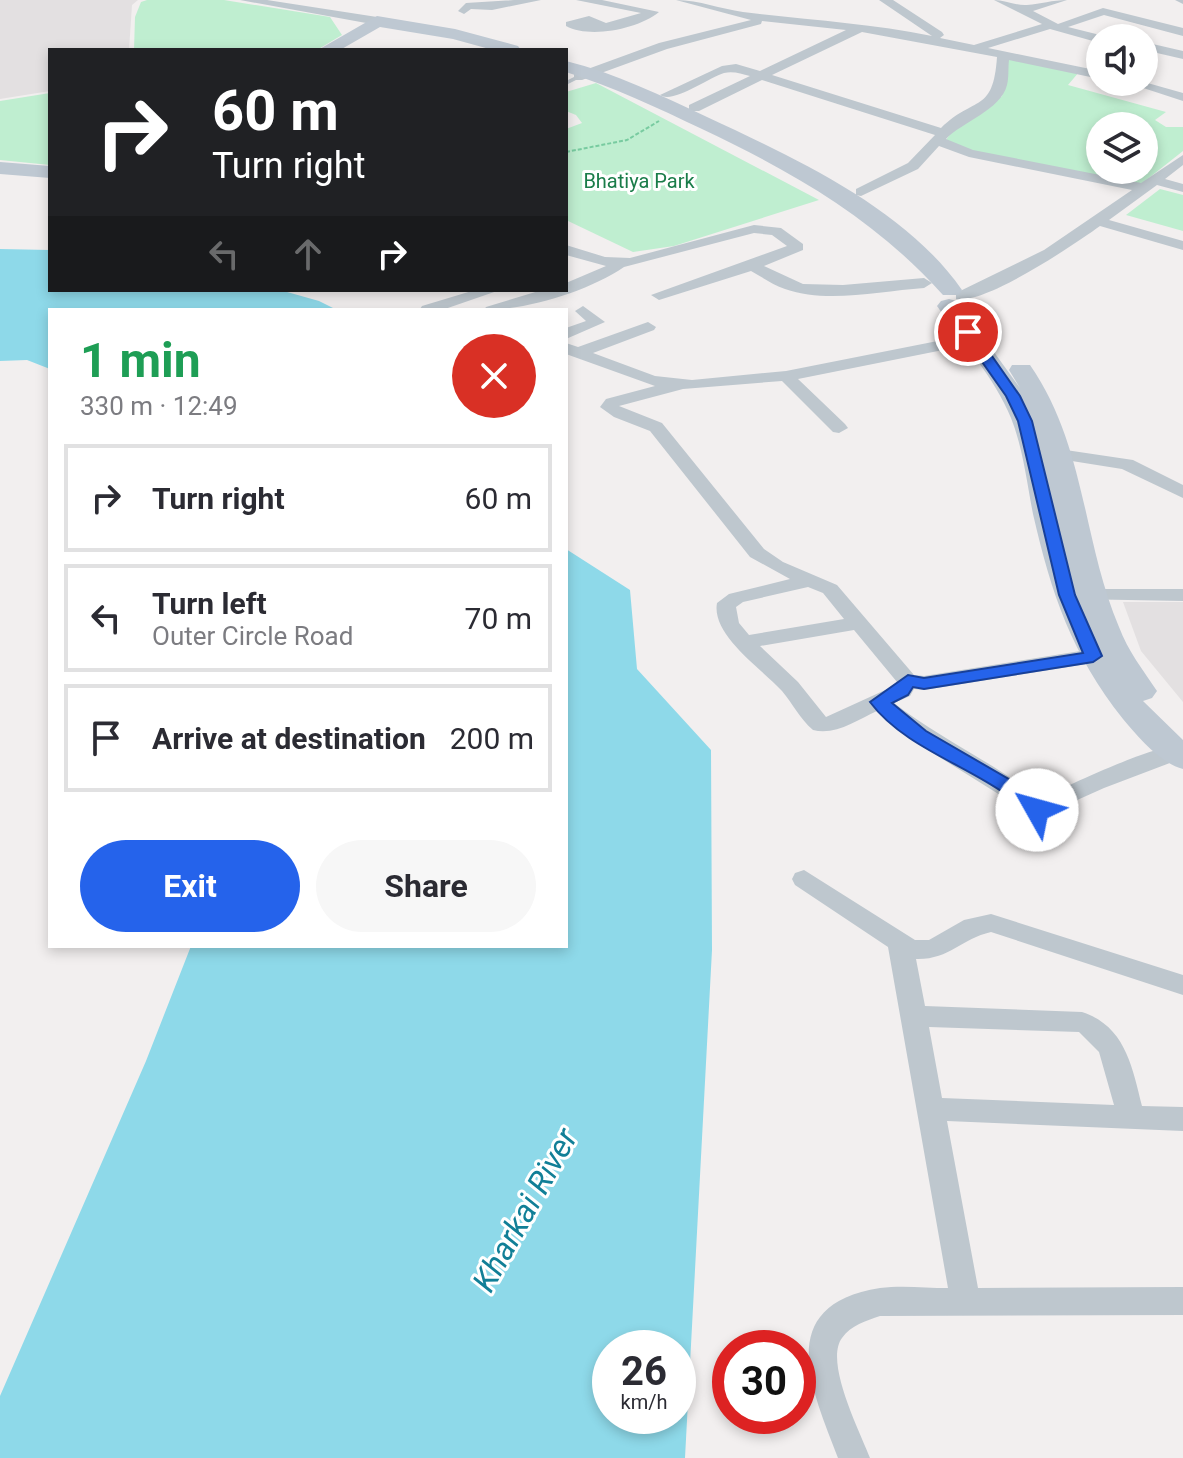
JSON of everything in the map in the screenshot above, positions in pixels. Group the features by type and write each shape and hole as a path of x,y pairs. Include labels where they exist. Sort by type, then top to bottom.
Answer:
{"main road":[{"path":"382,24 481,48"},
{"path":"330,48 351,32 382,24 455,34 505,48"},
{"path":"351,32 425,33"},
{"path":"573,75 665,103 831,201 947,294 1020,369 1046,411 1077,536 1107,635 1129,677 1168,721 1181,748"},
{"path":"573,75 720,130 817,180 904,239 947,294 973,339 1013,396 1025,421 1067,595 1093,656 1129,709 1181,748"},
{"path":"0,168 48,172"},
{"path":"0,179 48,180"}],"street":[{"path":"246,0 351,32 382,24"},
{"path":"492,7 535,0"},
{"path":"682,0 712,9 770,19 861,27 1086,72"},
{"path":"885,0 953,44"},
{"path":"1000,0 1053,24 1086,35"},
{"path":"1022,10 1061,0"},
{"path":"602,2 653,12 585,31 570,26 579,20 574,3 602,2"},
{"path":"798,21 833,10"},
{"path":"974,48 1100,11 1183,32"},
{"path":"884,16 918,23"},
{"path":"573,75 687,39 770,19"},
{"path":"694,108 861,27"},
{"path":"1158,49 1183,55"},
{"path":"861,192 913,166 941,137 997,93 1001,87 1003,53"},
{"path":"665,103 726,68 759,76 941,137 969,153 1086,173"},
{"path":"1158,90 1183,97"},
{"path":"1158,177 1183,159"},
{"path":"752,266 788,285 803,289 947,294 1010,277 1148,184 1183,188"},
{"path":"1097,221 1183,246"},
{"path":"1133,222 1183,237"},
{"path":"568,287 601,276 619,264 763,228 776,231 798,247 752,266 659,295"},
{"path":"568,251 619,264"},
{"path":"431,308 485,292"},
{"path":"498,308 550,292"},
{"path":"568,333 597,322 583,311"},
{"path":"571,350 648,327"},
{"path":"571,350 652,381 679,385 720,384 786,376 973,339"},
{"path":"786,376 839,428"},
{"path":"679,385 612,403 609,407 618,414 652,423 757,553 776,566 837,595 908,681 924,683 1093,656"},
{"path":"1059,454 1127,464 1183,492"},
{"path":"811,580 736,598 727,603 726,615 730,626 743,642 790,687 818,723 830,724 879,702 902,691 908,681"},
{"path":"1067,595 1183,595"},
{"path":"743,642 859,623"},
{"path":"879,702 927,741 1013,790 1037,810 1181,748"},
{"path":"804,879 910,949 933,950 973,927 991,923 1183,985"},
{"path":"900,942 966,1302"},
{"path":"913,1016 1082,1022 1093,1025 1108,1040 1131,1117"},
{"path":"931,1109 1183,1119"},
{"path":"854,1458 824,1387 821,1352 827,1330 840,1316 880,1302 1183,1301"}],"path":[{"path":"568,152 627,142 654,126 665,103"}],"shaded area":[{"path":"0,0 138,0 132,5 129,48 48,48 48,91 0,99"},
{"path":"1123,602 1183,602 1183,702 1141,651"}],"green space":[{"path":"224,0 330,17 342,35 320,48 134,48 135,17 141,2"},
{"path":"1008,55 1079,72 1068,85 1086,90 1086,96 1108,96 1166,112 1158,118 1158,112 1086,112 1086,174 951,147 946,140 952,131 1002,96"},
{"name":"Bhatiya Park","path":"596,83 819,200 674,246 633,252 568,221 568,128 582,123 576,115 568,112 568,91"},
{"path":"48,93 48,165 0,160 0,101"},
{"path":"1158,122 1166,127 1183,127 1183,151 1158,171"},
{"path":"1160,189 1183,195 1183,231 1126,215"}],"water":[{"path":"0,249 48,250 48,292 287,292 333,308 48,308 48,368 27,360 0,361"},
{"name":"Kharkai River","path":"568,550 630,590 637,669 711,750 712,950 692,1330 592,1330 592,1434 686,1434 685,1458 0,1458 0,1396 146,1061 190,948 568,948"}],"route":[{"path":"968,332 1013,396 1025,421 1067,595 1093,656 924,683 908,681 902,691 879,702 920,735 1013,790 1037,810"}]}
